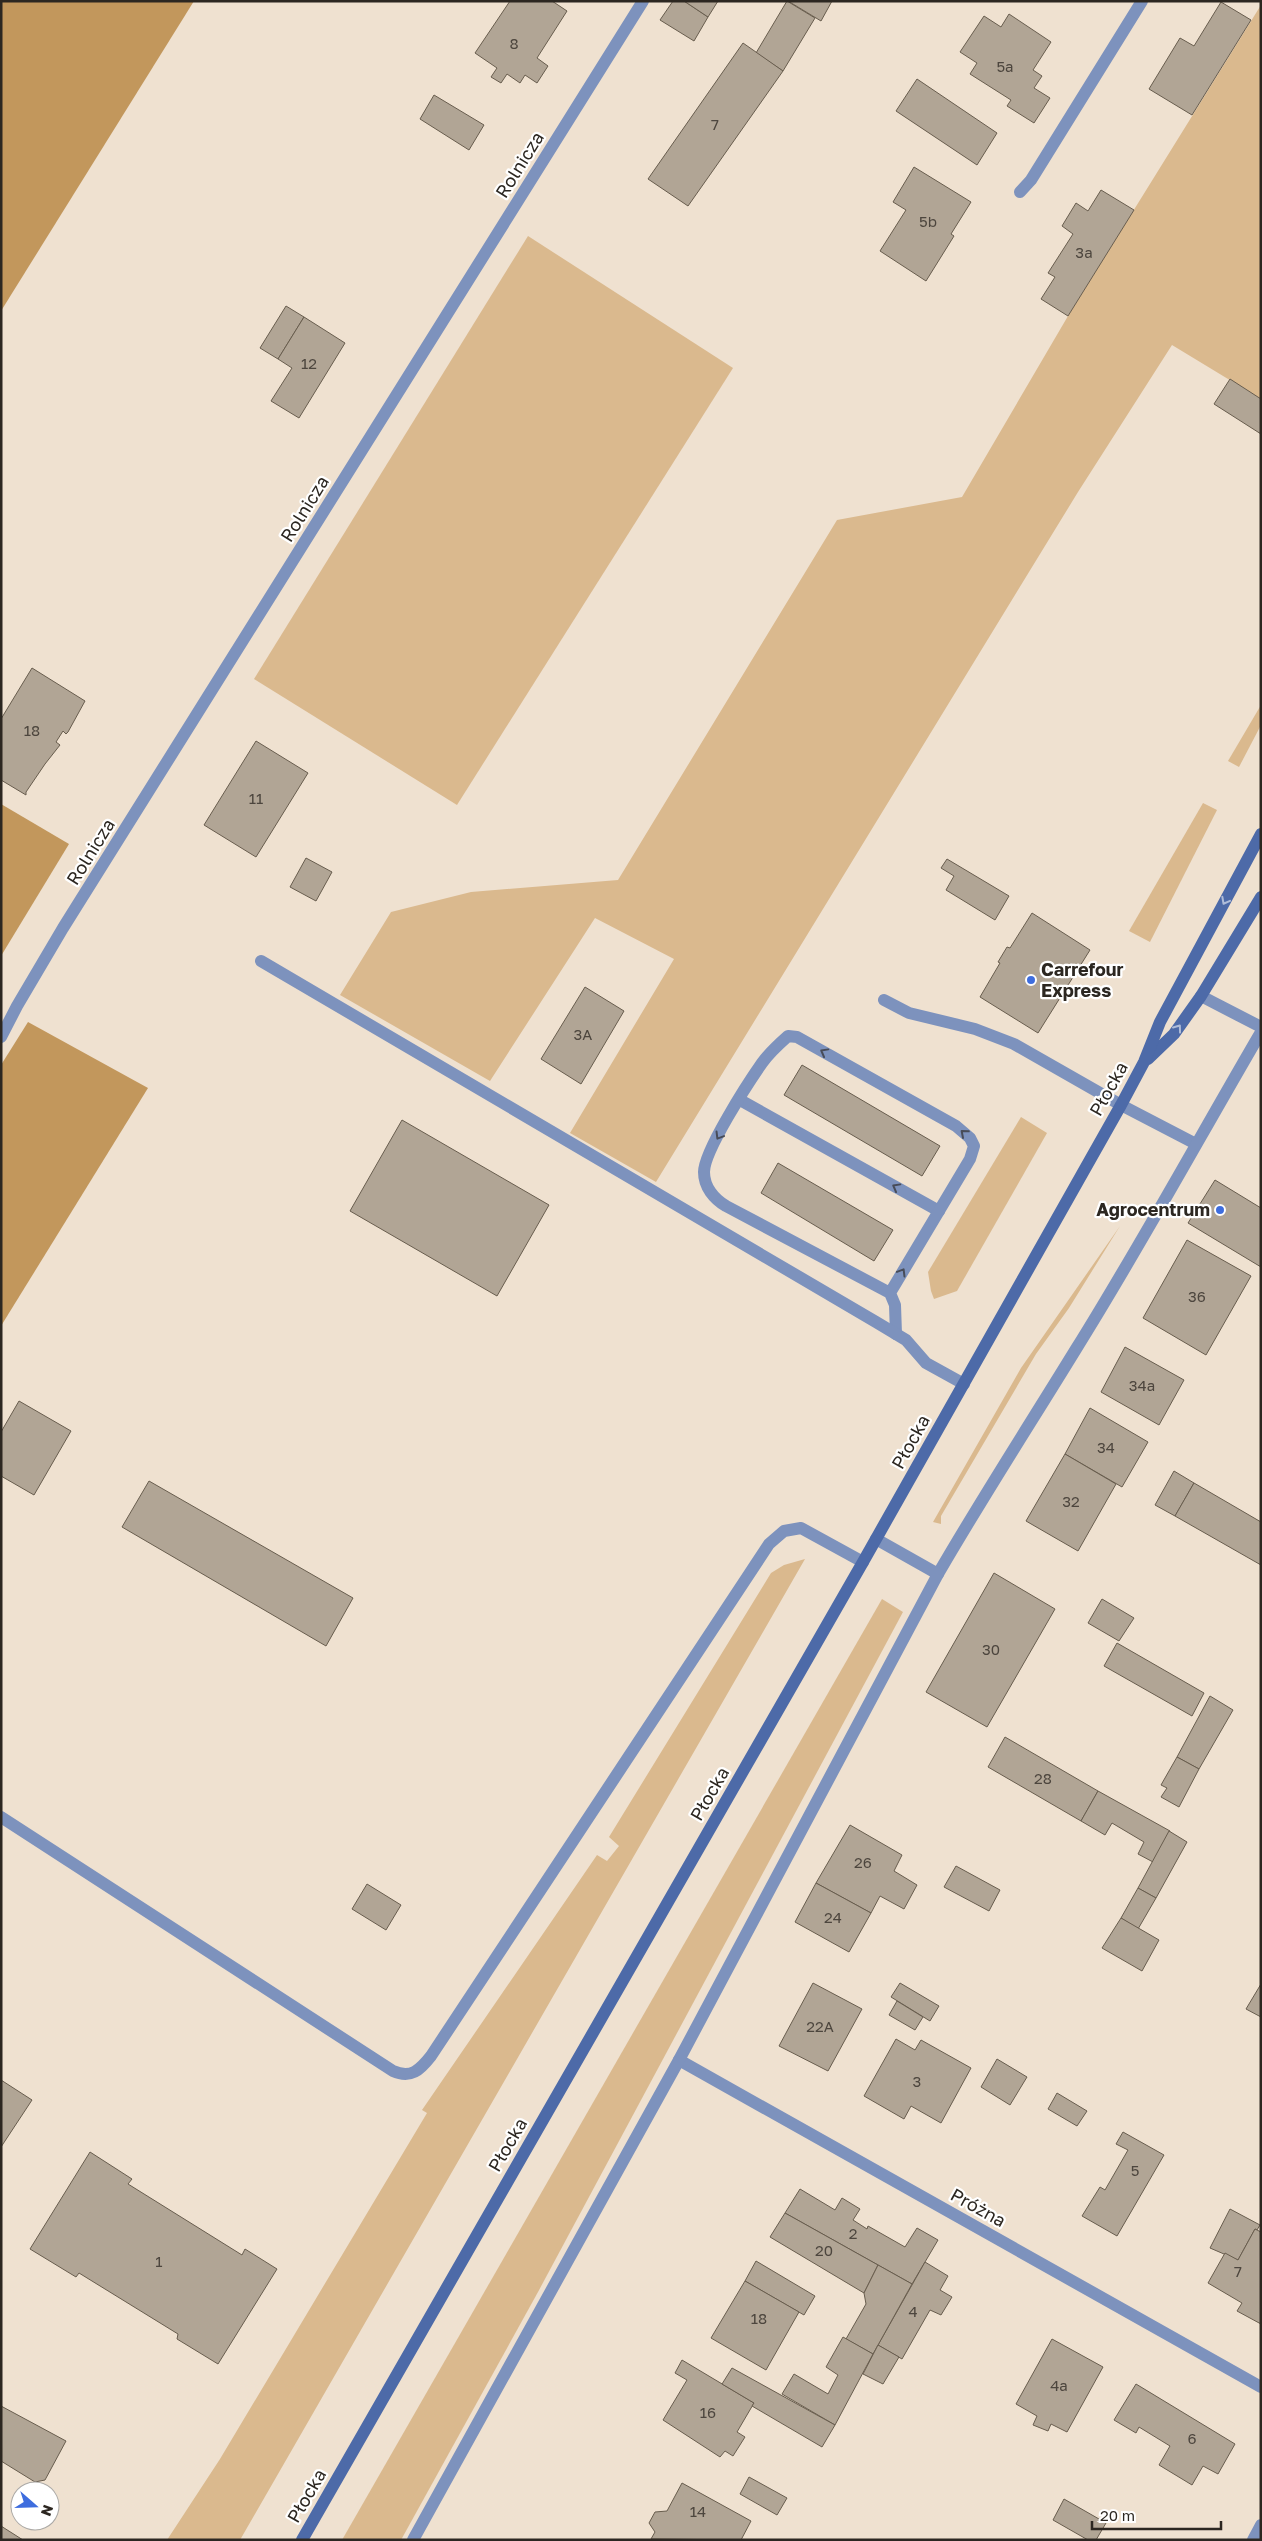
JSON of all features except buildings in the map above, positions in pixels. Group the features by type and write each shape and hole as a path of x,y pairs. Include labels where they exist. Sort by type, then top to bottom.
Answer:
{"street":[{"name":"Rolnicza","path":"1,1037 63,928 644,1"},
{"path":"1020,192 1030,180 1142,1"},
{"name":"Płocka","path":"302,2540 863,1562 1121,1105 1144,1062 1160,1022 1261,834"},
{"path":"1248,858 1261,844"},
{"name":"Płocka","path":"1144,1062 1174,1034 1201,996 1261,897"},
{"path":"261,961 906,1340 926,1363 964,1384"},
{"path":"1201,996 1261,1027"},
{"path":"884,1000 908,1013 975,1029 1014,1044 1121,1105 1196,1144"},
{"path":"413,2540 679,2060 938,1574 980,1501 1158,1214 1261,1032"},
{"path":"890,1292 970,1159 974,1146 970,1138 956,1126 806,1041 788,1036 761,1064 710,1150 704,1170 706,1182 715,1199 869,1284 890,1292 895,1305 896,1334"},
{"path":"740,1100 939,1211"},
{"path":"1,1817 393,2071 402,2075 414,2073 431,2056 769,1544 784,1531 801,1528 863,1562"},
{"path":"876,1539 938,1574"},
{"name":"Próżna","path":"679,2060 1261,2387"},
{"path":"1253,2540 1261,2525"}],"shaded area":[{"path":"1,1 194,1 1,311"},
{"path":"1261,5 1261,399 1172,345 1078,492 656,1182 570,1133 674,959 595,918 490,1081 340,995 391,912 471,892 618,880 837,520 962,497 1068,316"},
{"path":"528,236 733,368 457,805 254,679"},
{"path":"1261,705 1261,725 1239,767 1228,761"},
{"path":"1203,803 1217,810 1150,942 1129,931"},
{"path":"1,804 69,844 1,956"},
{"path":"28,1022 148,1088 1,1326 1,1065"},
{"path":"1021,1117 1047,1133 957,1291 934,1299 928,1272"},
{"path":"1120,1226 1069,1308 1036,1354 941,1516 941,1524 933,1522 1021,1368"},
{"path":"805,1559 240,2540 167,2540 220,2459 427,2113 422,2110 597,1855 607,1861 619,1846 609,1837 771,1573 784,1565"},
{"path":"882,1599 903,1612 538,2292 401,2540 342,2540"}],"place":[{"name":"Carrefour Express","path":"1031,980"},
{"name":"Agrocentrum","path":"1220,1210"}]}
